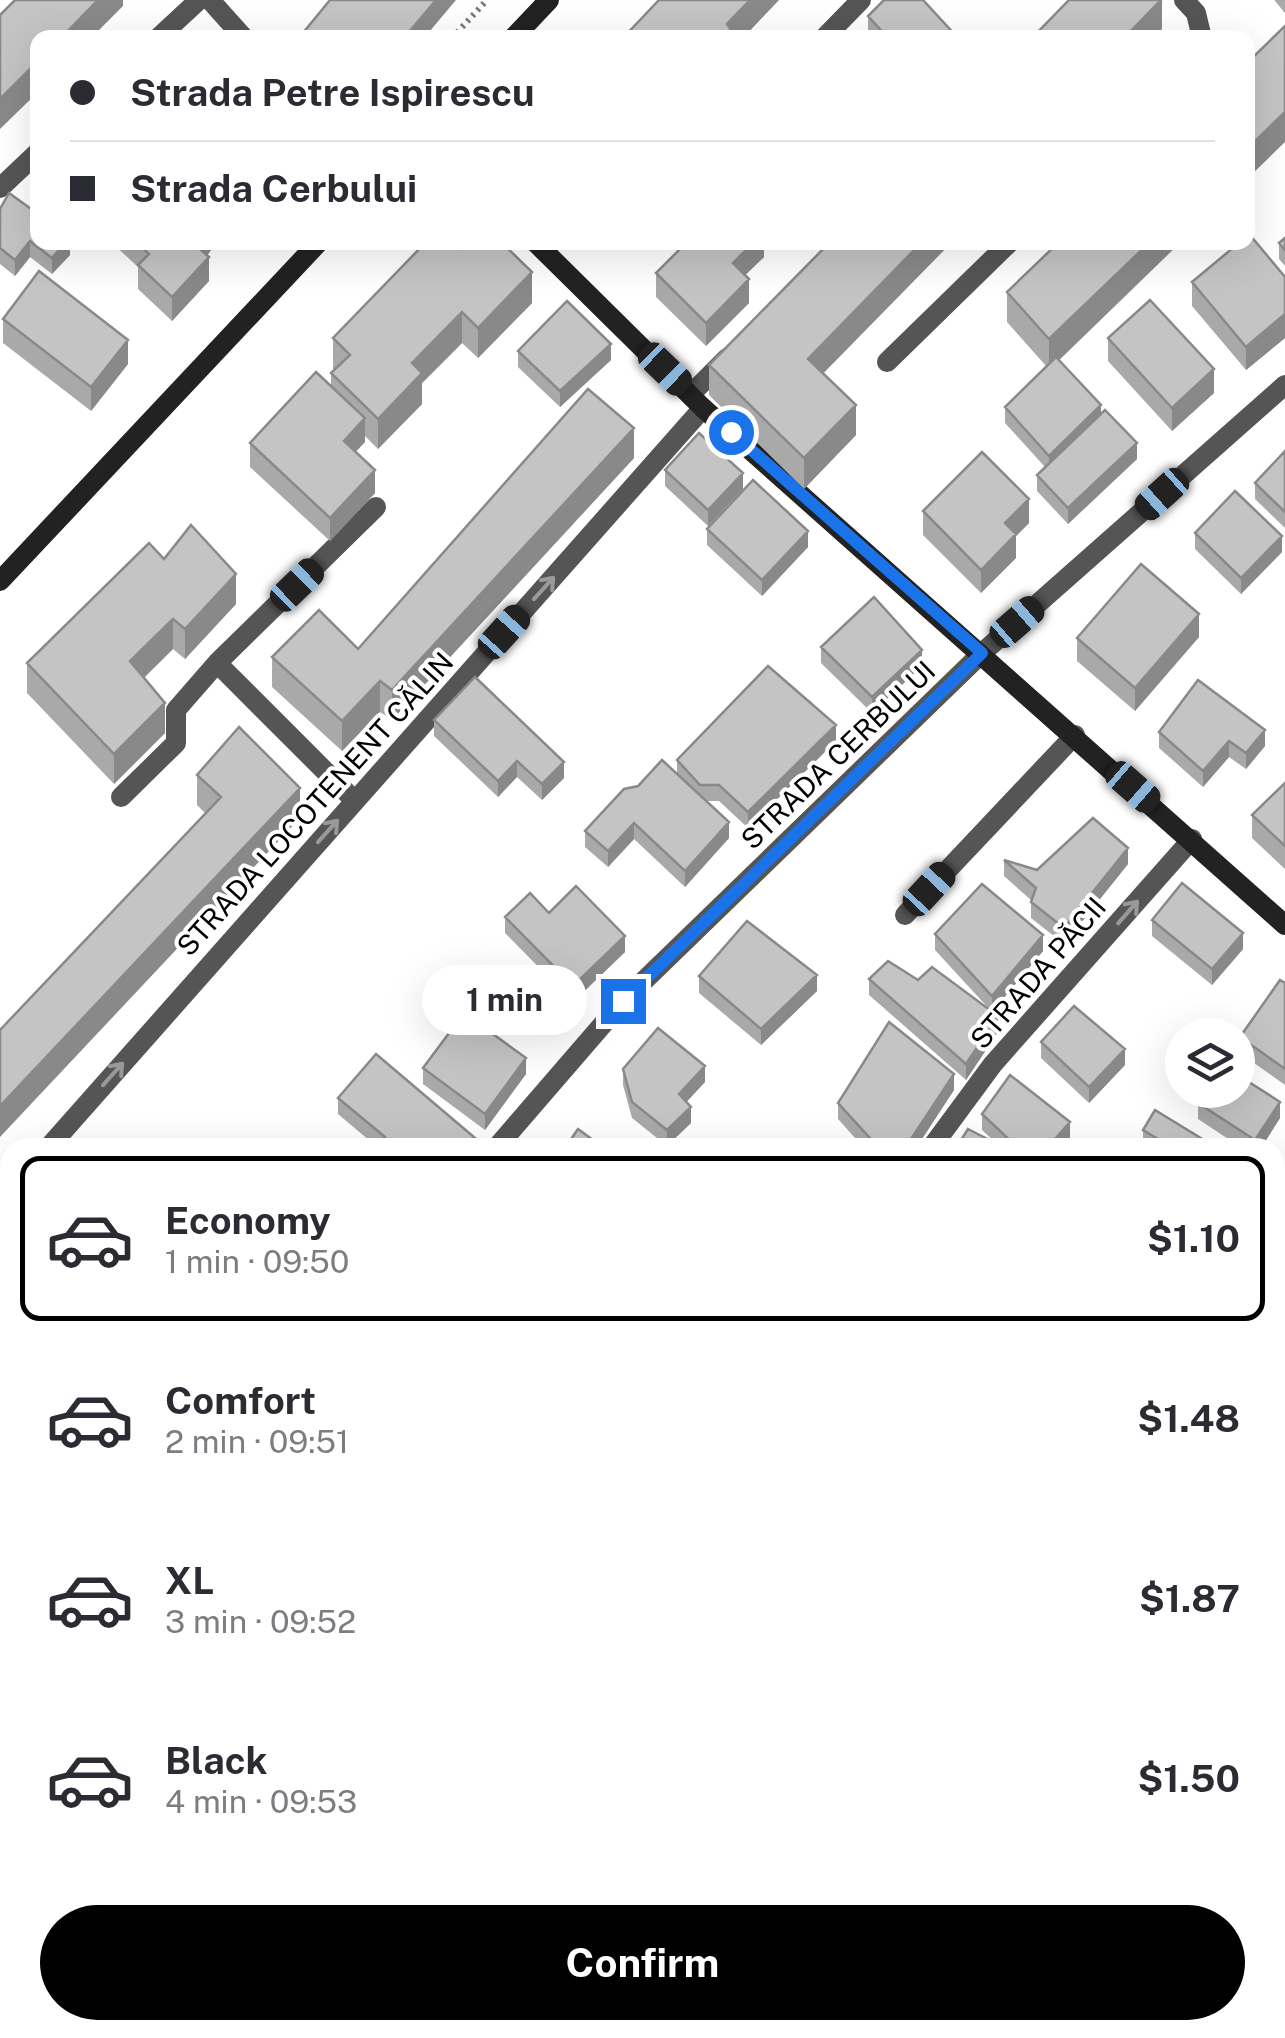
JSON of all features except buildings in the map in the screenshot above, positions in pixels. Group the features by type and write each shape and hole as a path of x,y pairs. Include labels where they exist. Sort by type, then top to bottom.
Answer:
{"street":[{"path":"167,30 199,0"},
{"path":"210,0 237,30"},
{"path":"521,30 549,0"},
{"path":"832,30 861,0"},
{"path":"1184,0 1196,13 1200,30"},
{"path":"0,188 30,160"},
{"path":"0,582 311,250"},
{"path":"544,250 697,401 1285,925"},
{"path":"887,362 1002,250"},
{"name":"STRADA LOCOTENENT CĂLIN","path":"57,1138 355,801 697,401 745,339"},
{"name":"STRADA CERBULUI","path":"505,1138 623,1001 982,653 1283,393"},
{"path":"121,797 176,743 176,710 217,663 376,507"},
{"path":"217,663 355,801"},
{"path":"905,914 1075,735"},
{"name":"STRADA PĂCII","path":"938,1138 993,1064 1192,840"}],"path":[{"path":"459,30 487,0"}],"route":[{"path":"623,1001 982,653 731,432"}]}
